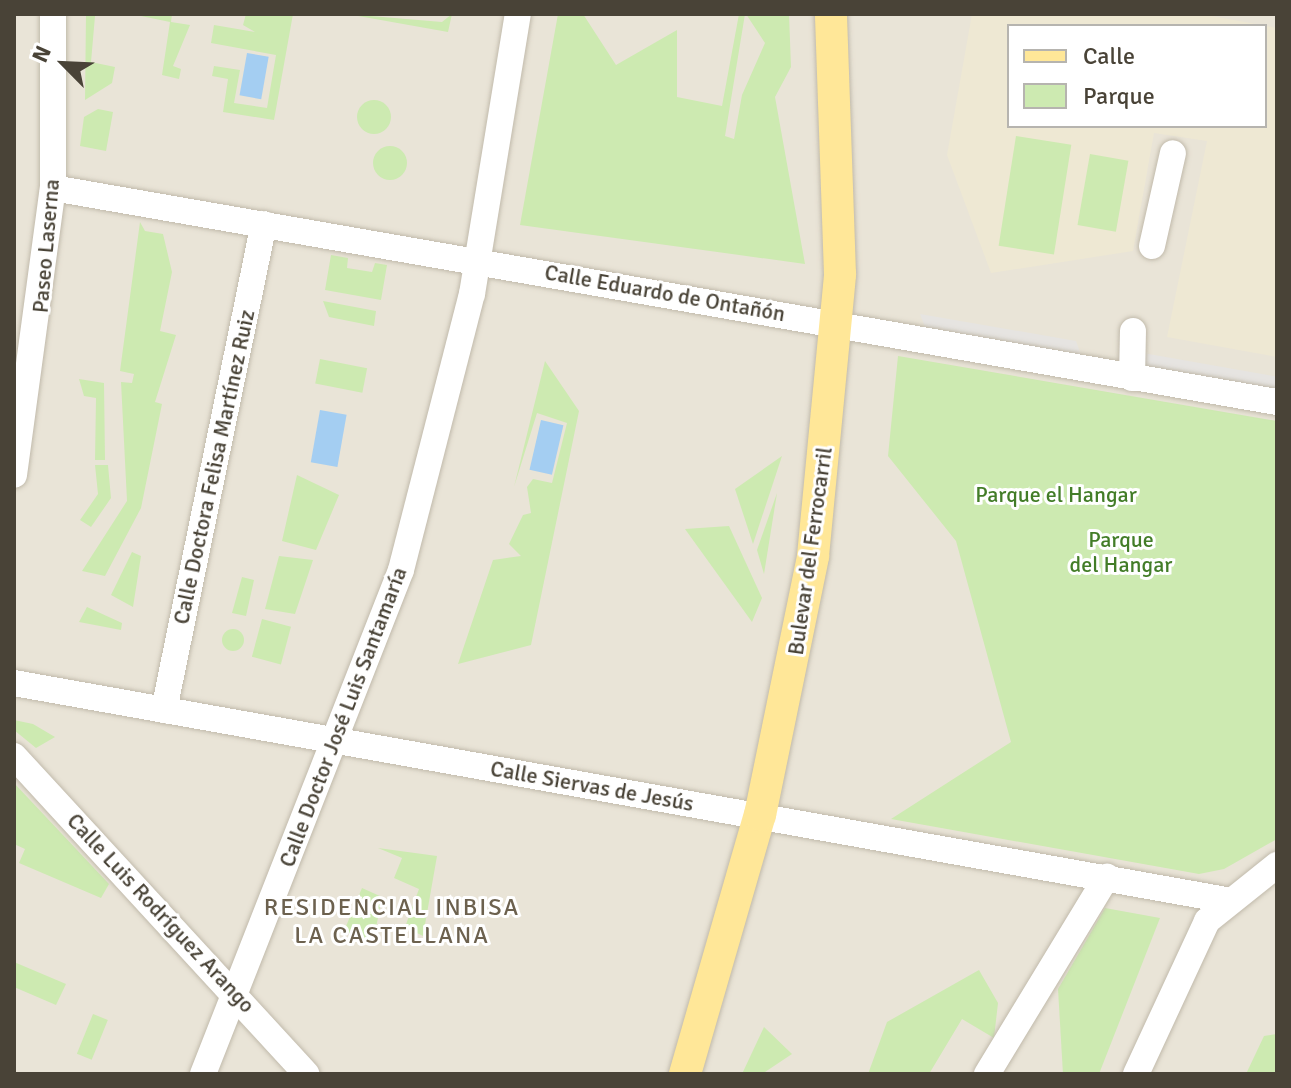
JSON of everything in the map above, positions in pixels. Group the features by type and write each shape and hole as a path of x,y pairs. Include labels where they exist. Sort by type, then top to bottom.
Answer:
{"main road":[{"name":"Bulevar del Ferrocarril","path":"831,14 846,324"},
{"name":"Bulevar del Ferrocarril","path":"702,1074 822,589 846,324 853,14"},
{"name":"Bulevar del Ferrocarril","path":"685,1074 768,817"}],"street":[{"name":"Paseo Laserna","path":"14,475 53,188 53,14"},
{"name":"Calle Doctor José Luis Santamaría","path":"203,1074 337,740 413,530 477,261 518,14"},
{"path":"1152,246 1173,153"},
{"name":"Calle Eduardo de Ontañón","path":"53,188 846,324 1277,402"},
{"name":"Calle Doctora Felisa Martínez Ruiz","path":"164,710 264,224"},
{"path":"1132,378 1133,331"},
{"name":"Calle Siervas de Jesús","path":"15,684 1226,900"},
{"name":"Calle Luis Rodríguez Arango","path":"14,756 236,992 306,1074"},
{"path":"1136,1074 1194,942 1226,900 1277,865"},
{"path":"987,1074 1051,990 1107,877"},
{"path":"1168,888 1188,906 1194,942"}],"shaded area":[{"path":"14,14 1277,14 1277,1074 14,1074"},
{"path":"972,14 1201,14 1255,24 1007,24 1007,128 1267,128 1267,26 1277,28 1277,357 1167,337 1207,141 1154,133 1133,251 991,273 947,155"},
{"path":"920,314 1076,341 1081,355 925,327"},
{"path":"1143,353 1277,377 1275,390 1141,367"}],"green space":[{"path":"86,14 95,16 91,62 115,67 112,83 85,100"},
{"path":"172,14 171,22 190,25 173,66 181,69 179,79 162,75 170,22 141,16"},
{"path":"246,14 293,14 274,120 223,112 228,79 212,76 214,66 240,70 234,103 267,108 276,55 211,43 214,25 255,32 243,25"},
{"path":"347,14 442,22 452,14 448,32"},
{"path":"558,14 583,14 616,65 677,30 677,97 722,106 739,14 745,14 725,136 734,139 742,95 765,43 746,14 789,14 791,67 775,97 805,264 520,225"},
{"path":"374,100 386,105 391,117 386,129 374,134 362,129 357,117 362,105"},
{"path":"98,109 113,112 106,151 80,146 84,117"},
{"path":"1016,136 1071,145 1054,254 999,246"},
{"path":"390,146 402,151 407,163 402,175 390,180 378,175 373,163 378,151"},
{"path":"1090,154 1128,161 1116,232 1077,225"},
{"path":"140,222 145,231 163,234 172,272 160,331 176,335 155,402 162,404 141,508 105,576 82,571 127,501 121,382 132,383 134,374 120,371"},
{"path":"331,255 348,258 347,268 372,272 375,263 387,265 381,300 325,290"},
{"path":"323,301 376,311 374,326 329,317"},
{"name":"Parque del Hangar","path":"898,356 1277,421 1277,839 1224,869 1199,874 891,819 1011,742 956,541 888,456"},
{"path":"320,359 367,368 362,393 315,384"},
{"path":"545,361 579,411 531,645 458,664 493,560 521,556 509,544 523,515 531,513 527,487 533,479 552,483 567,423 537,413 514,487"},
{"path":"79,379 104,383 105,460 95,460 96,398 84,396"},
{"path":"782,456 753,544 735,489"},
{"path":"95,465 108,465 111,498 91,527 80,520 98,494"},
{"path":"297,475 339,495 316,550 282,541"},
{"path":"777,493 764,574 757,550"},
{"path":"729,526 762,598 752,622 685,529"},
{"path":"132,552 141,556 133,607 111,595"},
{"path":"279,556 313,560 295,614 265,609"},
{"path":"242,577 254,580 246,616 232,613"},
{"path":"87,607 122,623 121,630 79,622"},
{"path":"262,619 291,627 281,664 252,657"},
{"path":"229,629 237,629 244,640 237,651 229,651 222,644 222,636"},
{"path":"14,720 33,724 55,737 36,748 14,730"},
{"path":"14,783 109,884 101,898 19,863 25,849 14,844"},
{"path":"378,848 437,856 423,936 405,927 419,889 394,878 402,858"},
{"path":"362,888 382,897 373,943 344,931"},
{"path":"1105,908 1160,918 1099,1074 1063,1074 1058,989"},
{"path":"14,962 66,984 56,1005 14,987"},
{"path":"979,970 998,1003 994,1038 962,1019 929,1074 868,1074 887,1022"},
{"path":"93,1014 108,1020 92,1060 77,1054"},
{"path":"764,1027 792,1054 762,1074 742,1074"},
{"path":"1277,1034 1277,1074 1246,1074 1264,1036"}],"water":[{"path":"247,53 269,57 261,99 240,95"},
{"path":"320,410 347,415 337,467 311,462"},
{"path":"541,420 563,425 552,475 530,470"}],"district":[{"name":"RESIDENCIAL INBISA LA CASTELLANA","path":"392,922"}],"park label":[{"name":"Parque el Hangar","path":"1056,495"}]}
